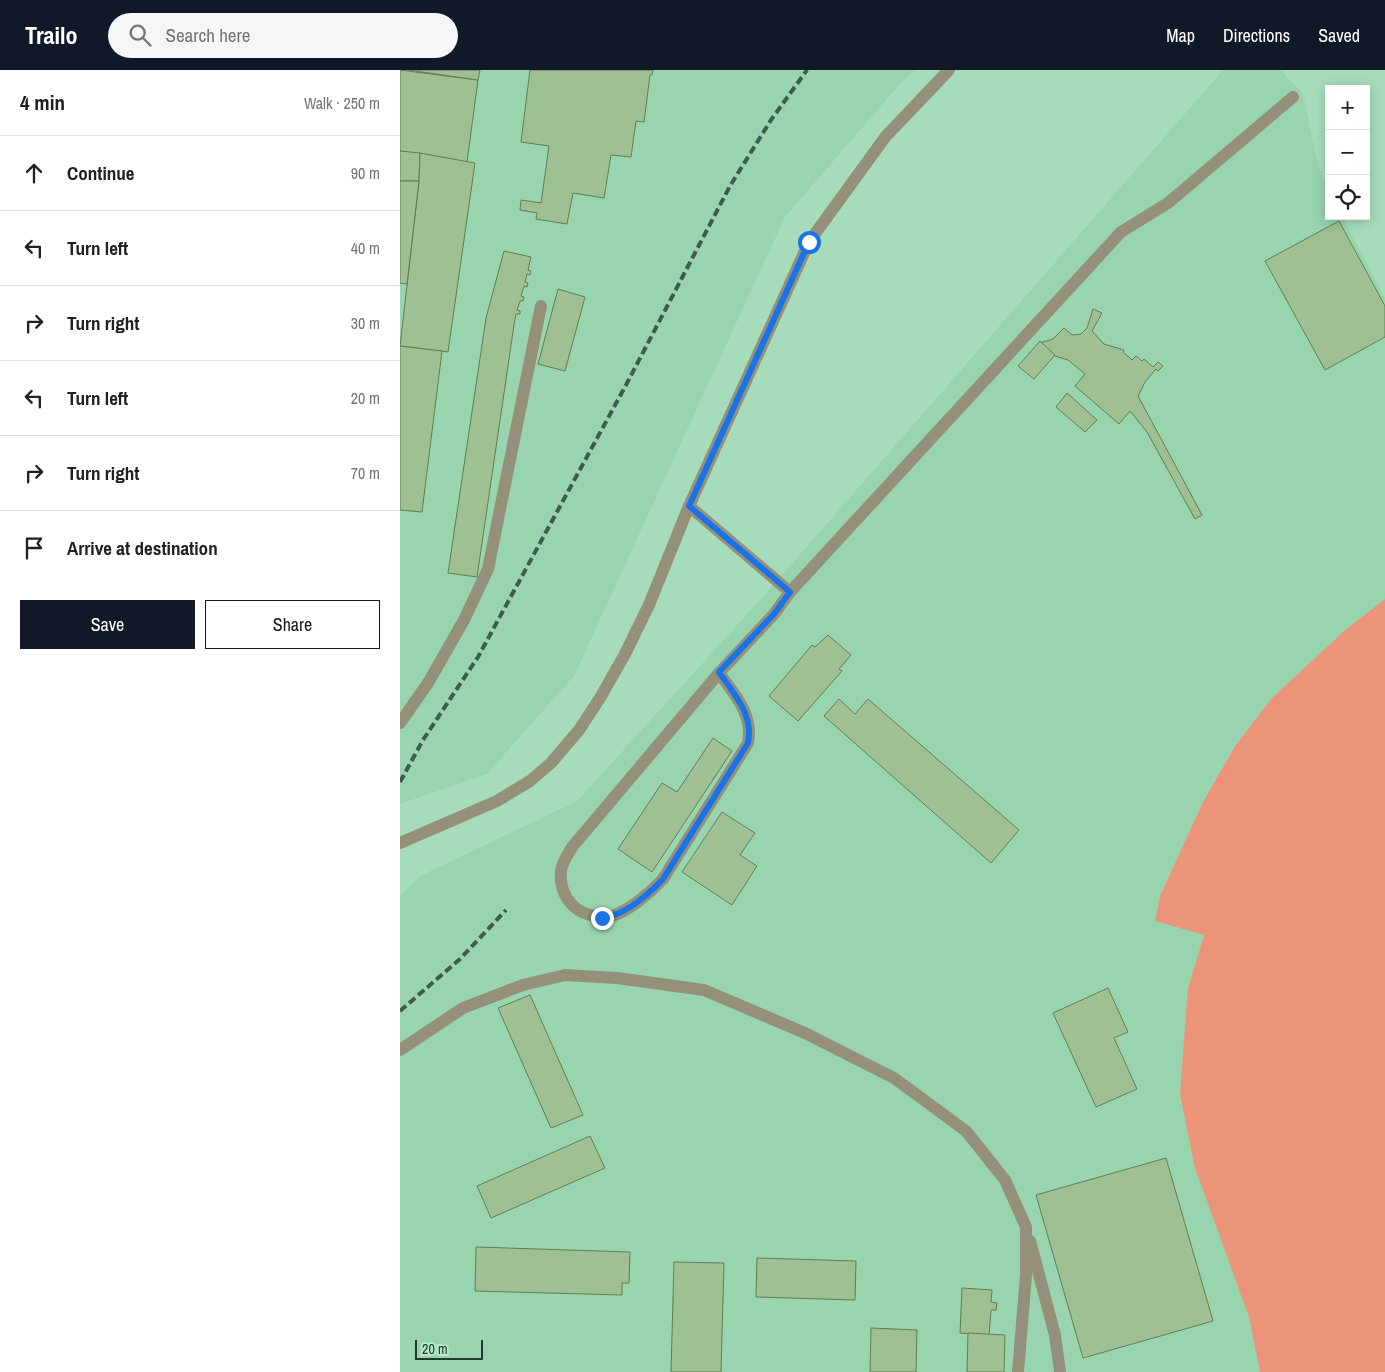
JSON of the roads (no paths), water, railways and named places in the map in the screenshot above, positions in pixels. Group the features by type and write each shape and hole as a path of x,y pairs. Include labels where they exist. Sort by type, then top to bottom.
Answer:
{"street":[{"path":"400,843 498,801 530,780 551,763 584,722 625,654 649,605 689,506 809,242 886,136 949,70"},
{"path":"719,672 743,707 750,733 748,743 663,879 647,896 610,917 602,918 576,910 564,895 561,882 561,869 565,858 719,672 774,614 790,592 1121,232 1168,202 1293,97"},
{"path":"400,723 428,683 464,620 488,569 541,306"},
{"path":"689,506 790,592"},
{"path":"400,1050 462,1008 523,985 565,975 617,978 704,990 805,1033 894,1078 966,1131 1005,1180 1026,1227 1055,1335 1060,1372"},
{"path":"1018,1372 1026,1275 1026,1227"}],"railway":[{"path":"400,782 423,740 478,657 626,385 730,186 771,120 807,70"},
{"path":"400,1011 460,959 506,910"}]}
